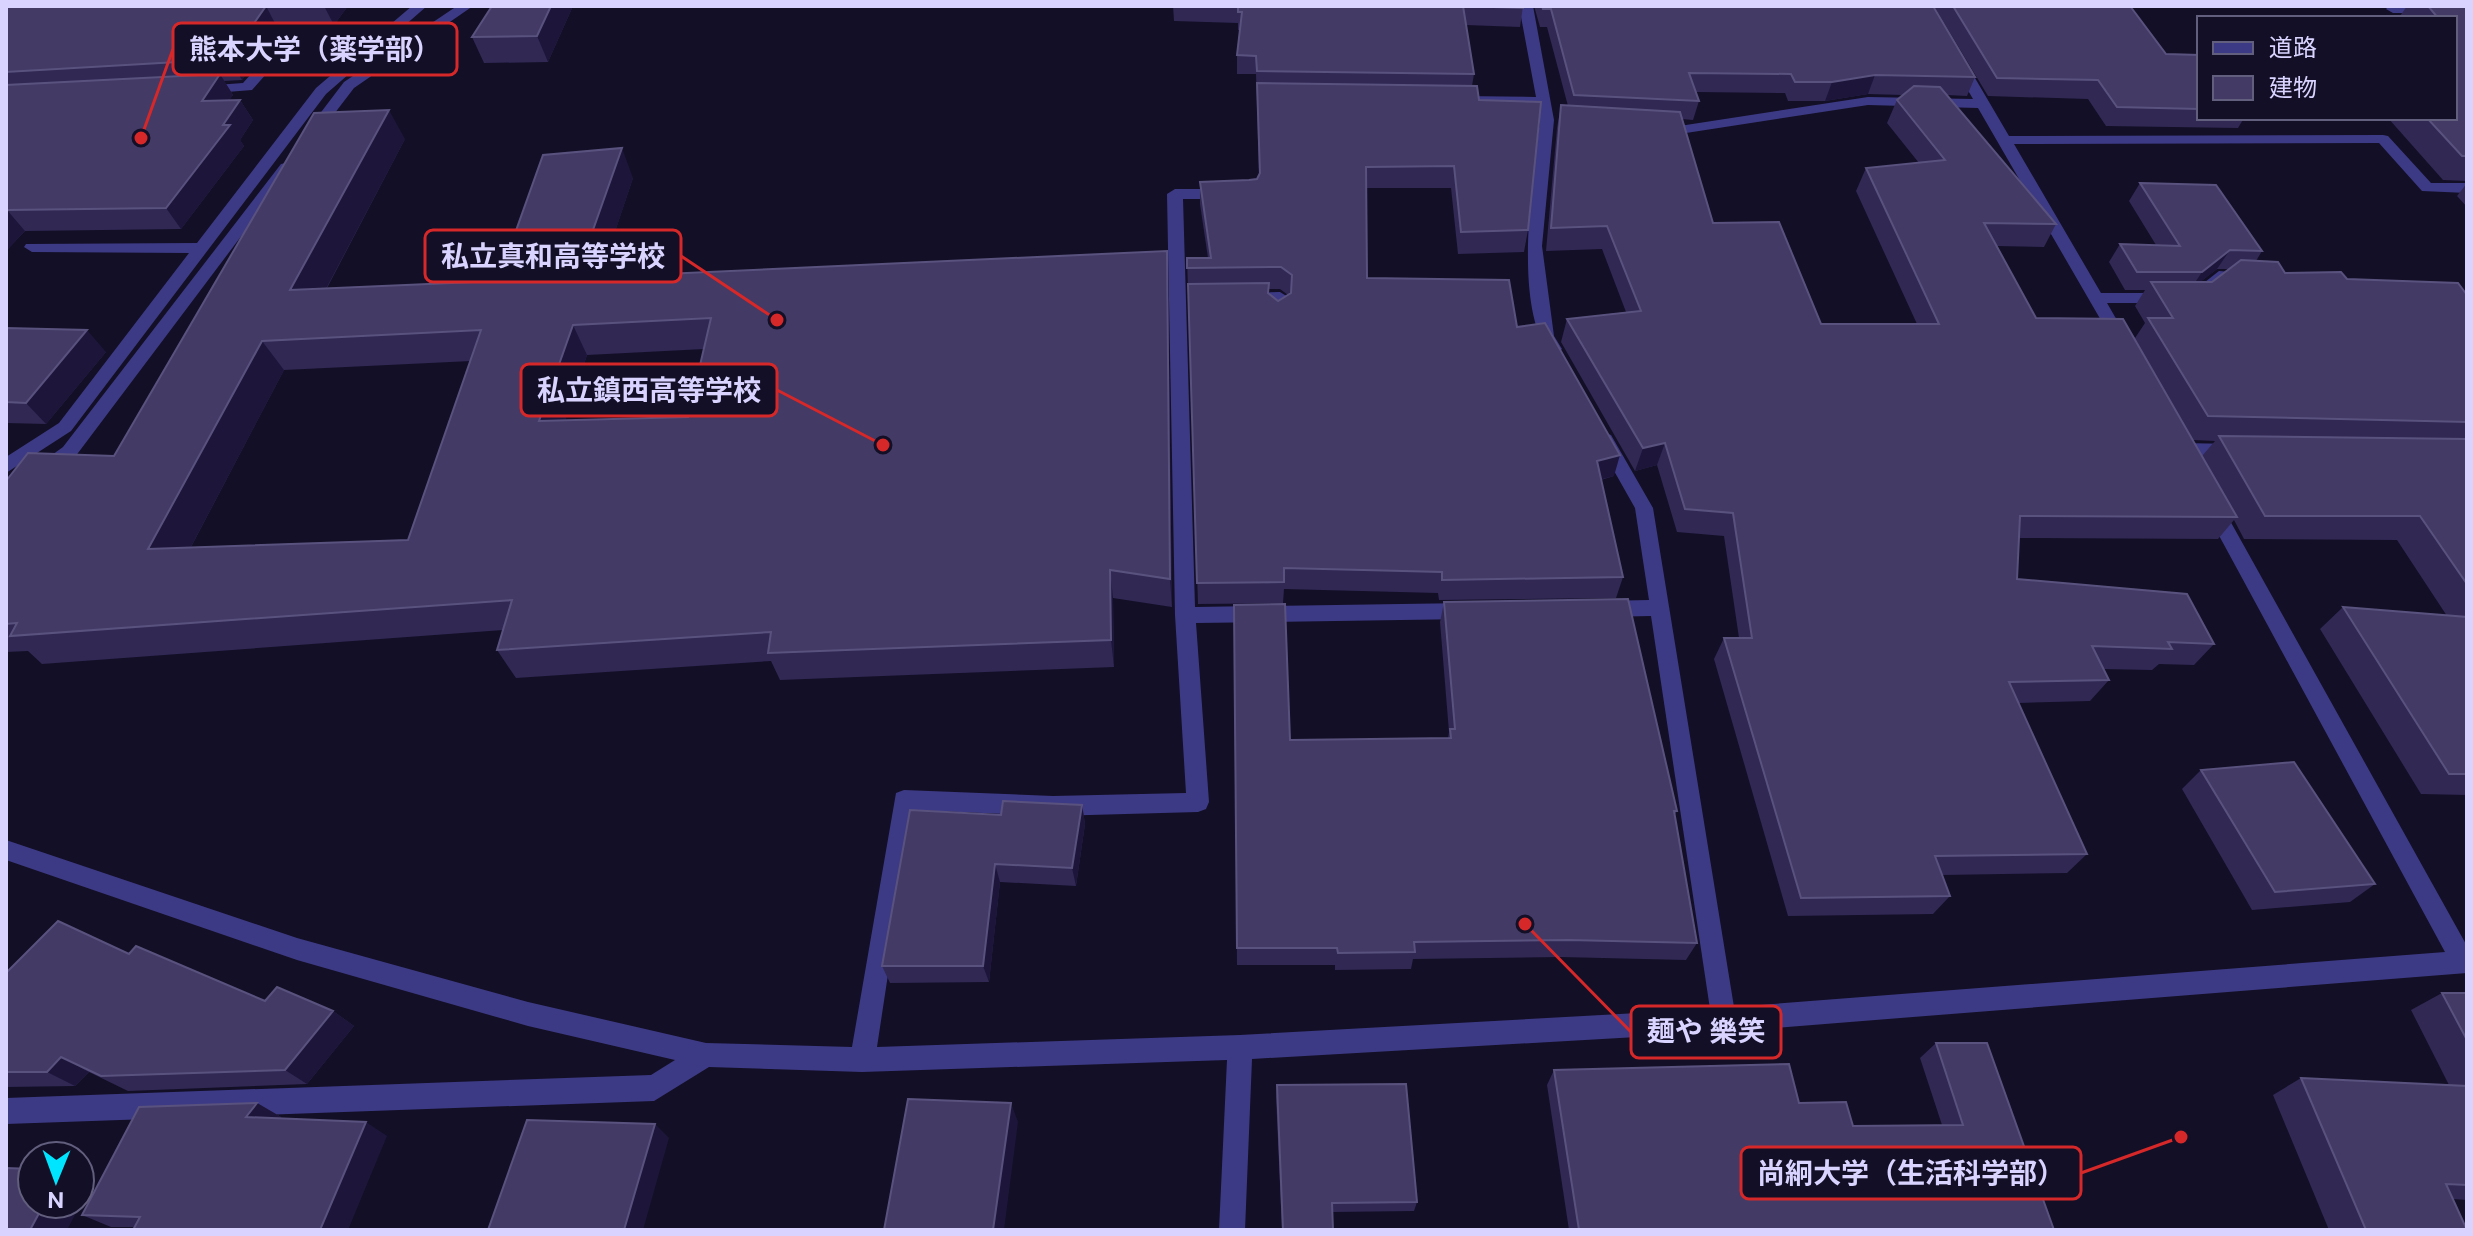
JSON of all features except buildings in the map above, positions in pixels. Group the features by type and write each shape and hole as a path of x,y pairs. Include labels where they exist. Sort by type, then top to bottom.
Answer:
{"street":[{"path":"6,466 65,427 321,91 420,6"},
{"path":"6,497 69,452 349,85 466,6"},
{"path":"1526,6 1543,101 1554,121 1534,246 1546,336 1561,363"},
{"path":"2393,9 2467,9"},
{"path":"1947,43 2133,362"},
{"path":"187,91 247,87 284,46"},
{"path":"1436,99 1543,101"},
{"path":"1640,126 1686,129 1868,101 1984,104"},
{"path":"2006,140 2383,139 2427,188 2467,188"},
{"path":"862,1060 904,800 1053,806 1198,802 1185,615 1185,298 1175,194 1249,194"},
{"path":"32,247 201,248"},
{"path":"2096,298 2195,298 2219,276 2266,279"},
{"path":"1223,298 1280,297 1279,315"},
{"path":"1591,416 1644,508 1724,1020"},
{"path":"2182,450 2261,451"},
{"path":"6,850 297,949 528,1014 706,1055 862,1060 1240,1047 1724,1020 2465,962 2204,491"},
{"path":"1580,609 1659,608"},
{"path":"1185,615 1485,611"},
{"path":"1232,1230 1240,1047"},
{"path":"6,1111 654,1088 706,1055"}],"place":[{"name":"熊本大学（薬学部）","path":"141,138"},
{"name":"私立真和高等学校","path":"777,320"},
{"name":"私立鎮西高等学校","path":"883,445"},
{"name":"麺や 樂笑","path":"1525,924"},
{"name":"尚絅大学（生活科学部）","path":"2181,1137"}]}
